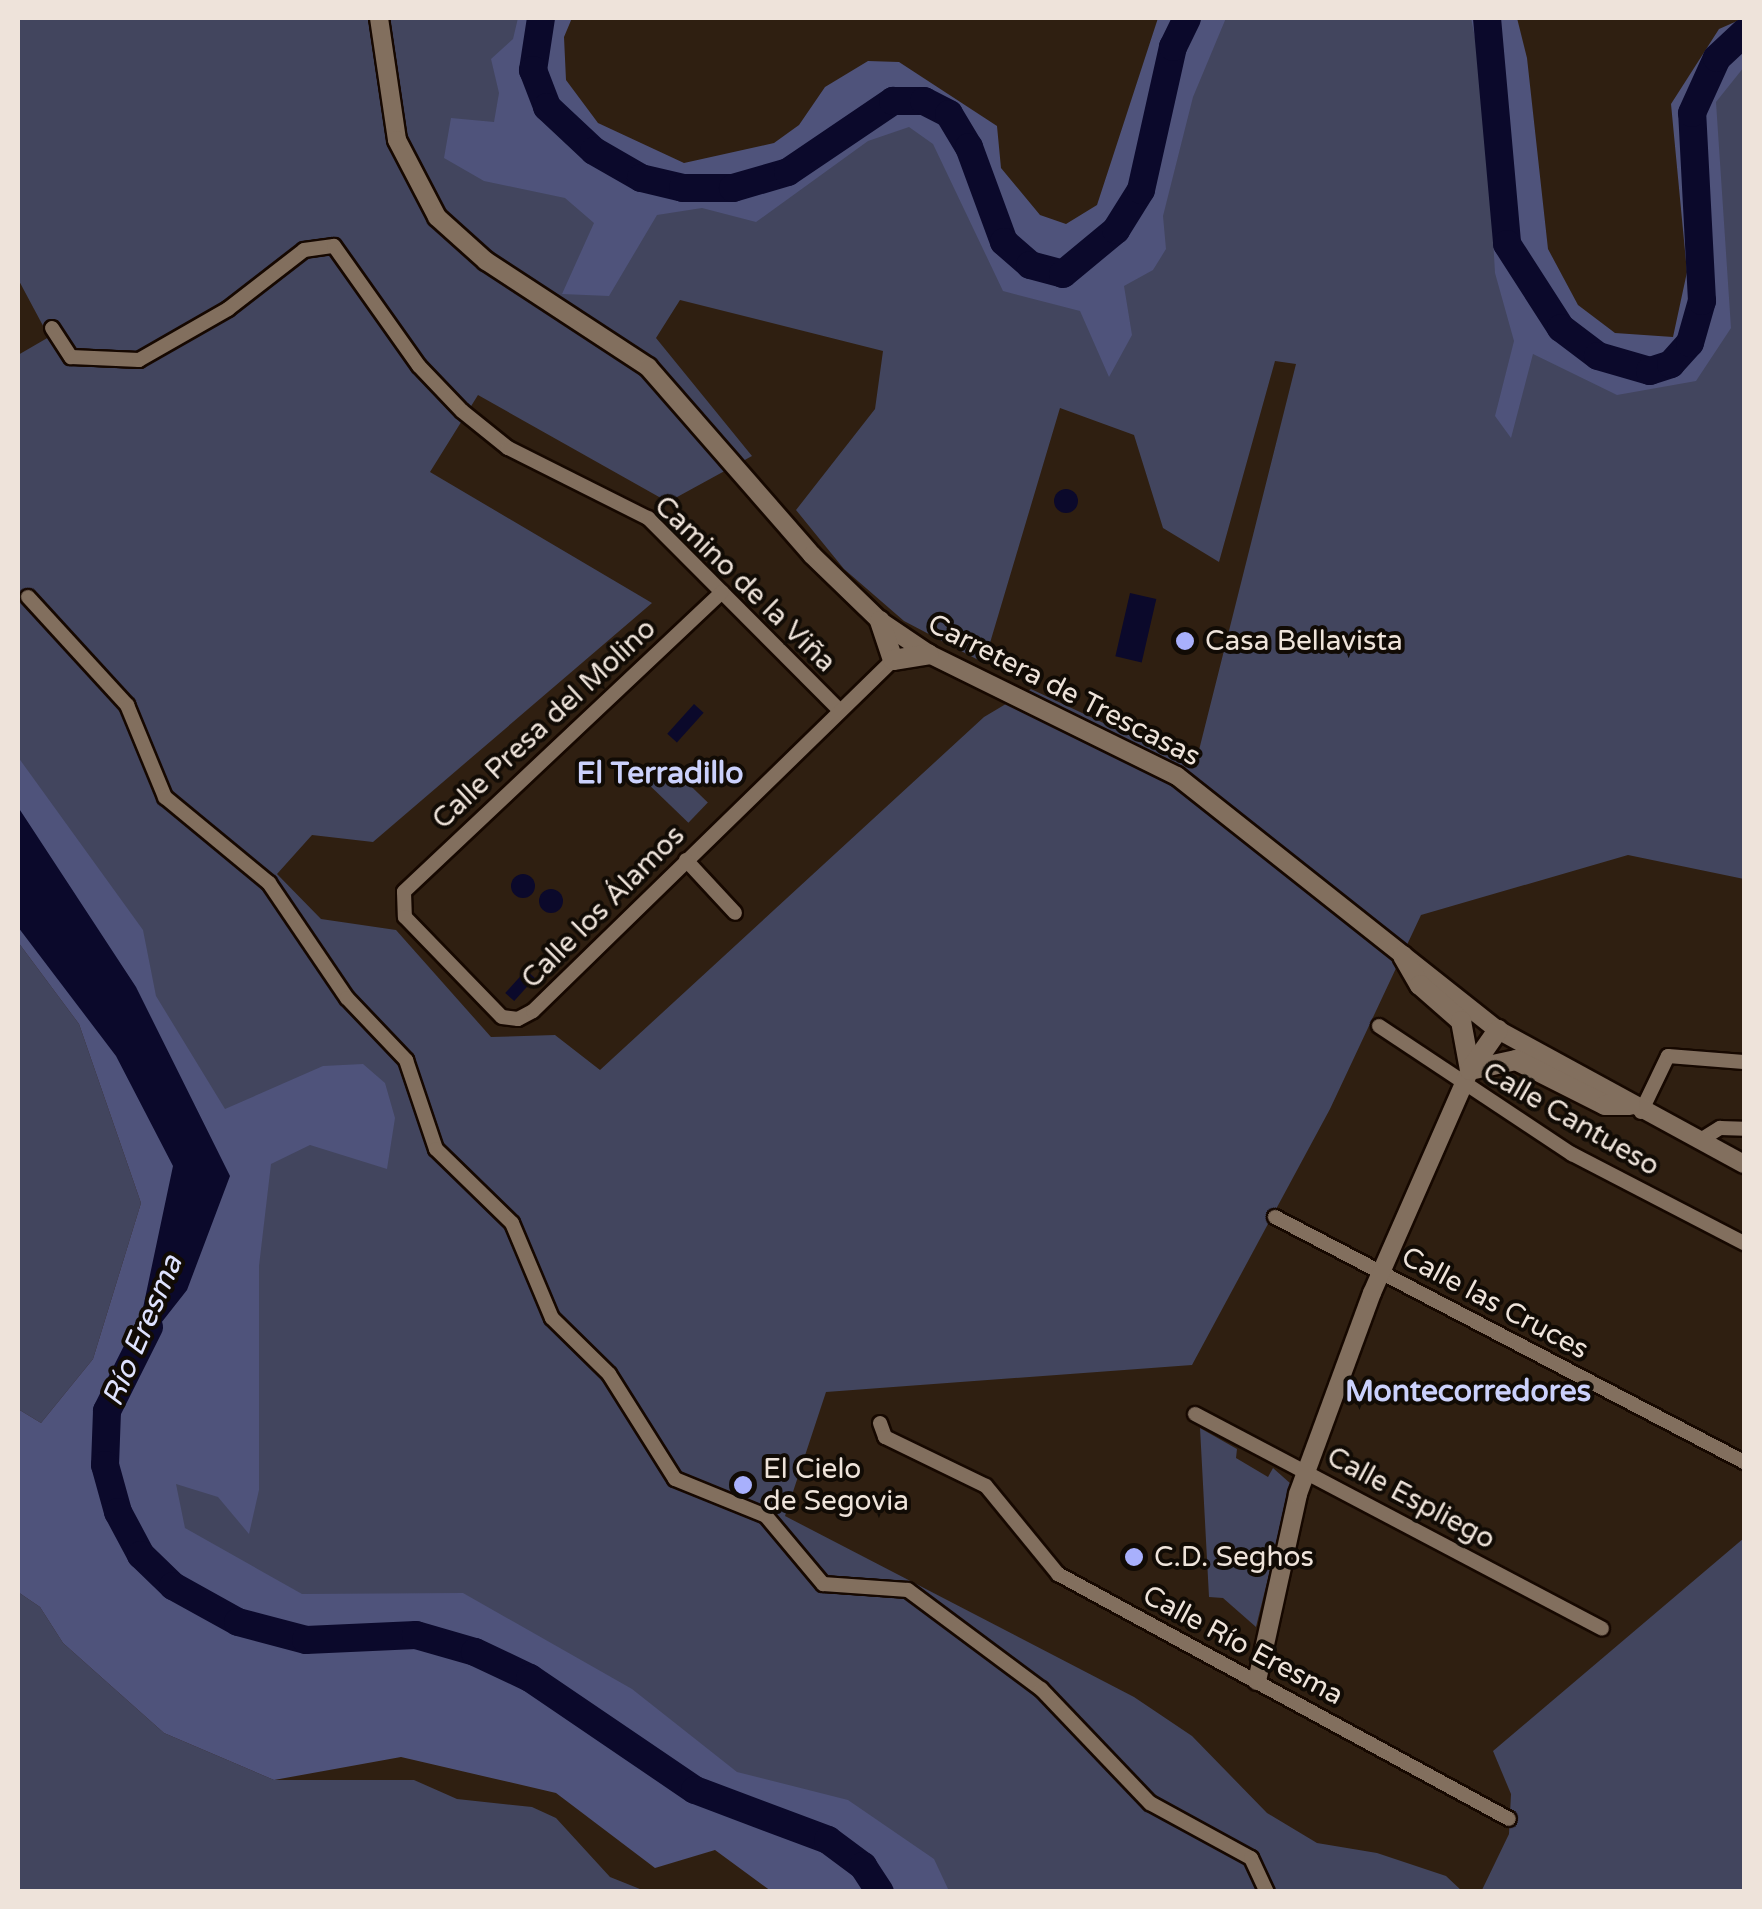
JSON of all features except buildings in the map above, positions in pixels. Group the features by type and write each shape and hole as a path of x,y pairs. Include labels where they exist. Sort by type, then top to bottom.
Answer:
{"main road":[{"path":"880,621 892,660 930,654"},
{"path":"1403,956 1420,986 1461,1022 1466,1078"},
{"path":"1466,1078 1498,1030"},
{"path":"1466,1078 1516,1060 1605,1105 1636,1108"}],"street":[{"name":"Carretera de Trescasas","path":"379,18 398,140 437,217 486,261 648,367 812,555 880,621 930,654 1176,776 1498,1030 1744,1164"},
{"name":"Camino de la Viña","path":"52,328 72,357 139,360 228,310 304,250 334,246 419,366 462,411 508,448 648,518 840,711"},
{"name":"Calle Presa del Molino","path":"403,895 722,592"},
{"path":"28,597 128,706 165,797 268,883 347,998 406,1060 436,1149 512,1223 552,1318 609,1374 675,1479 766,1516 822,1584 891,1584 925,1602 1041,1689 1150,1803 1250,1858 1267,1892"},
{"name":"Calle los Álamos","path":"403,895 405,918 496,1012 518,1019 892,660"},
{"path":"686,860 735,913"},
{"name":"Calle Cantueso","path":"1379,1026 1466,1078 1572,1154 1744,1243"},
{"path":"1636,1108 1665,1057 1744,1062"},
{"path":"1258,1681 1307,1470 1381,1271 1466,1078"},
{"path":"1699,1141 1720,1128 1744,1129"},
{"name":"Calle las Cruces","path":"1275,1217 1744,1462"},
{"name":"Calle Espliego","path":"1195,1414 1602,1629"},
{"name":"Calle Río Eresma","path":"880,1424 886,1437 986,1486 1058,1574 1509,1819"}],"shaded area":[{"path":"18,18 541,18 539,90 683,188 893,101 980,191 1089,258 1187,18 1487,18 1561,328 1690,343 1692,113 1744,33 1744,879 1628,855 1421,915 1330,1109 1192,1365 826,1392 785,1516 1134,1697 1192,1736 1267,1813 1317,1843 1377,1853 1446,1876 1462,1891 880,1891 141,1555 192,1200 18,850 18,355 49,337 18,279","holes":["680,300 883,351 875,409 796,510 844,569 904,621 984,663 1060,408 1134,435 1163,528 1219,562 1275,361 1296,364 1195,766 1031,689 984,717 600,1070 555,1035 491,1037 396,930 321,919 277,874 312,835 373,842 652,603 430,472 478,395 668,502 752,456 656,338"]},
{"path":"518,18 572,18 564,37 566,80 598,123 684,163 774,143 799,125 825,87 868,61 899,62 997,126 1001,168 1040,215 1066,224 1097,205 1158,18 1226,18 1193,97 1163,216 1166,249 1153,270 1124,286 1132,335 1109,377 1080,311 1003,291 933,144 909,127 868,141 756,222 702,208 657,215 609,296 562,294 594,223 565,198 484,181 444,158 451,118 494,122 499,93 491,59 513,39"},
{"path":"1471,18 1517,18 1527,58 1548,249 1578,305 1615,333 1673,337 1687,272 1671,104 1719,29 1744,18 1744,67 1716,102 1731,328 1696,381 1617,395 1533,354 1511,438 1495,416 1514,341 1495,273 1484,82"},
{"path":"18,757 143,930 156,996 225,1109 323,1066 363,1064 385,1083 395,1118 387,1169 310,1145 271,1164 259,1266 259,1490 249,1534 218,1497 176,1484 185,1528 302,1594 463,1593 632,1689 737,1772 848,1800 934,1859 949,1891 771,1891 715,1850 655,1868 556,1793 401,1757 274,1780 164,1733 63,1643 40,1607 18,1592 18,1409 41,1423 93,1359 141,1203 79,1024 18,942"},
{"path":"669,765 708,803 688,823 650,785"},
{"path":"18,942 79,1024 141,1203 93,1359 41,1423 18,1409"},
{"path":"1200,1428 1237,1449 1236,1458 1268,1477 1273,1468 1291,1484 1256,1627 1223,1598 1209,1597"},
{"path":"1744,1538 1744,1891 1481,1892 1509,1834 1511,1794 1493,1751"},
{"path":"18,1592 40,1607 63,1643 164,1733 274,1780 414,1780 457,1799 532,1807 556,1818 610,1877 645,1891 18,1891"}],"water":[{"path":"1066,489 1078,501 1066,513 1054,501"},
{"path":"1130,593 1156,599 1142,662 1115,656"},
{"path":"694,704 704,713 677,742 667,734"},
{"path":"18,807 136,987 230,1176 187,1290 132,1360 173,1166 116,1056 18,927"},
{"path":"523,874 535,886 523,898 511,886"},
{"path":"551,889 563,901 551,913 539,901"},
{"path":"526,970 535,978 514,1001 505,993"}],"waterway":[{"path":"541,18 533,70 547,107 594,151 641,178 683,188 733,188 788,172 893,101 924,101 949,114 969,147 1004,242 1030,265 1063,274 1116,230 1141,190 1173,47 1187,18"},
{"path":"1487,18 1507,244 1561,328 1598,356 1650,371 1671,364 1690,343 1702,301 1692,113 1717,58 1744,33"},
{"name":"Río Eresma","path":"149,1327 107,1411 105,1465 118,1512 141,1555 173,1586 238,1622 306,1640 416,1635 475,1652 530,1678 695,1790 828,1840 863,1866 880,1892"}],"place":[{"name":"Casa Bellavista","path":"1185,641"},
{"name":"El Cielo de Segovia","path":"743,1485"},
{"name":"C.D. Seghos","path":"1134,1557"}],"district":[{"name":"El Terradillo","path":"660,774"},
{"name":"Montecorredores","path":"1468,1392"}]}
